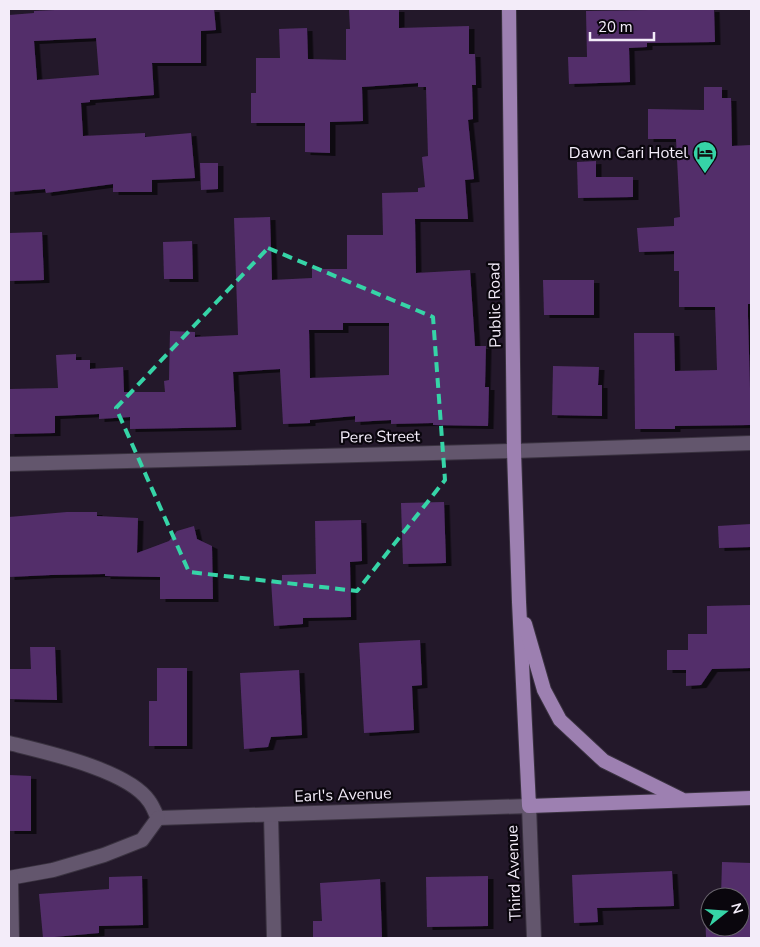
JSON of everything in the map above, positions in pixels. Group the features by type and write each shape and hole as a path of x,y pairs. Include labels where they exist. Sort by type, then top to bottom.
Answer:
{"main road":[{"name":"Public Road","path":"509,9 514,451 518,602"},
{"path":"518,602 544,690 560,720 604,761 683,800"},
{"path":"518,602 529,806 751,798"}],"street":[{"name":"Pere Street","path":"9,464 751,443"},
{"path":"9,744 104,770 136,789 149,800 158,818 142,840 104,855 53,870 10,878 12,938"},
{"name":"Earl's Avenue","path":"158,818 529,806"},
{"name":"Third Avenue","path":"529,806 534,938"},
{"path":"271,815 274,938"}],"highlighted area":[{"path":"268,248 433,317 445,480 357,591 189,572 116,408"}],"building":[{"path":"76,9 214,9 216,30 201,31 201,63 152,63 154,95 90,100 90,102 81,103 83,136 145,133 145,137 191,133 195,178 152,180 152,192 113,192 113,184 46,193 45,189 9,192 9,15 34,13 34,11","holes":["96,38 99,75 37,80 34,41"]},
{"path":"349,9 399,9 399,28 469,26 469,54 475,54 476,85 472,85 473,119 468,120 474,179 465,180 468,219 415,219 416,273 470,270 475,346 486,346 485,387 489,387 488,426 433,425 433,423 391,424 391,420 355,422 355,416 310,420 310,423 283,424 280,369 233,372 236,427 130,429 130,417 99,419 99,414 55,416 55,433 9,434 9,389 58,388 56,355 76,354 76,360 90,360 90,369 123,367 124,392 165,392 164,381 169,380 170,331 195,332 195,337 238,335 234,218 270,217 272,280 312,278 312,269 347,269 347,235 383,235 382,193 418,192 418,188 425,187 422,157 428,156 426,87 418,87 418,83 362,87 363,121 330,122 330,153 305,152 305,123 251,123 251,93 256,93 256,58 280,58 279,29 307,28 308,59 346,60 346,29 350,29","holes":["343,323 389,323 389,375 310,378 309,330 343,330"]},
{"path":"714,9 715,42 647,43 647,47 629,48 630,82 569,84 568,57 587,57 586,11"},
{"path":"704,87 722,87 722,98 731,98 732,146 751,145 751,304 748,304 748,316 751,425 675,426 675,429 635,429 634,333 674,333 675,371 717,370 715,307 679,307 679,271 674,271 674,251 639,252 637,228 674,226 674,218 680,217 676,139 648,139 648,109 704,110"},
{"path":"596,161 596,177 633,177 633,197 578,198 577,162"},
{"path":"200,163 218,163 218,189 201,190"},
{"path":"42,232 44,280 9,281 9,233"},
{"path":"192,241 193,279 164,279 163,242"},
{"path":"543,280 594,280 594,315 544,315"},
{"path":"553,366 599,367 598,385 602,385 602,416 552,415"},
{"path":"444,502 446,563 403,564 401,503"},
{"path":"67,512 97,512 97,516 138,518 137,553 169,541 177,531 194,526 197,539 212,546 213,599 160,599 160,577 105,576 105,574 9,577 9,517"},
{"path":"361,520 362,561 350,562 351,617 303,618 303,624 274,626 271,581 282,581 282,575 316,574 315,521"},
{"path":"751,524 751,547 719,548 718,526"},
{"path":"751,605 751,668 712,669 701,685 686,686 686,670 667,670 667,650 688,650 688,634 707,634 707,606"},
{"path":"420,640 422,685 412,686 414,730 364,733 359,643"},
{"path":"30,647 55,647 57,700 9,699 9,669 31,669"},
{"path":"157,668 187,668 187,746 149,746 149,701 157,701"},
{"path":"299,670 302,735 271,737 268,747 244,749 240,673"},
{"path":"9,775 31,776 31,831 9,831"},
{"path":"722,862 751,863 751,938 706,938 750,937 750,887 721,887"},
{"path":"672,871 674,906 597,908 598,922 574,923 572,875"},
{"path":"142,876 143,925 99,926 99,933 43,938 39,894 109,889 109,877"},
{"path":"488,876 488,926 427,927 426,877"},
{"path":"380,879 382,938 313,938 313,921 322,921 320,883"}],"place":[{"name":"Dawn Cari Hotel","path":"705,174"}]}
